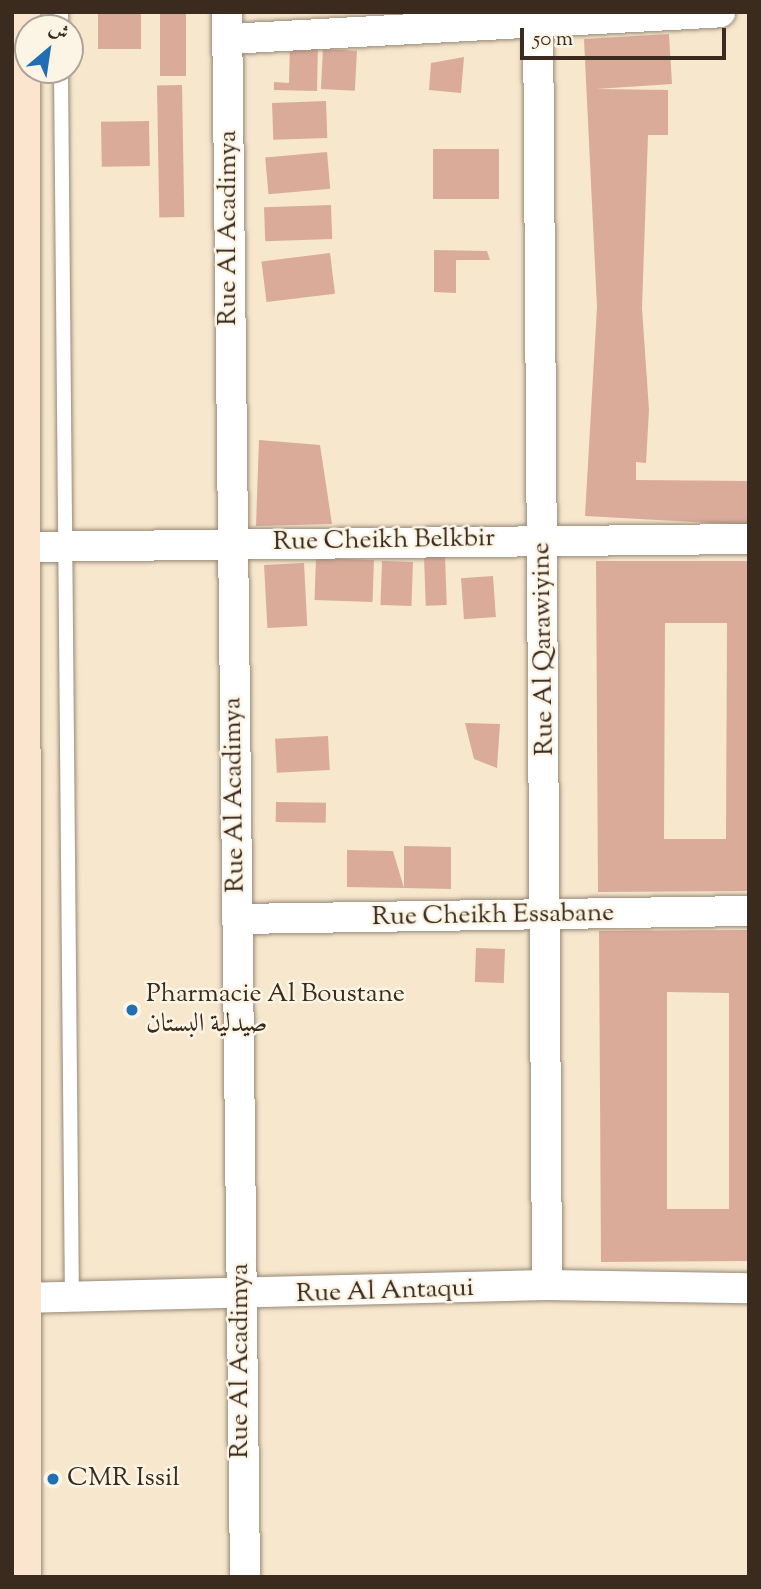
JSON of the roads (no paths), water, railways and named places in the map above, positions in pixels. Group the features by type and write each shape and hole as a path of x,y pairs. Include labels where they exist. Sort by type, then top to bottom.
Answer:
{"main road":[{"path":"22,12 18,547 22,1577"}],"street":[{"path":"228,26 720,12"},
{"name":"Rue Al Qarawiyine","path":"538,17 547,1285"},
{"name":"Rue Al Acadimya","path":"228,26 230,544 238,919 245,1577"},
{"name":"Rue Cheikh Belkbir","path":"18,547 543,539 749,539"},
{"name":"Rue Cheikh Essabane","path":"238,919 749,911"},
{"name":"Rue Al Antaqui","path":"20,1298 240,1297 547,1285 749,1288"}],"lane":[{"path":"61,84 72,1297"}],"place":[{"name":"Pharmacie Al Boustane صيدلية البستان","path":"132,1010"},
{"name":"CMR Issil","path":"53,1479"}]}
